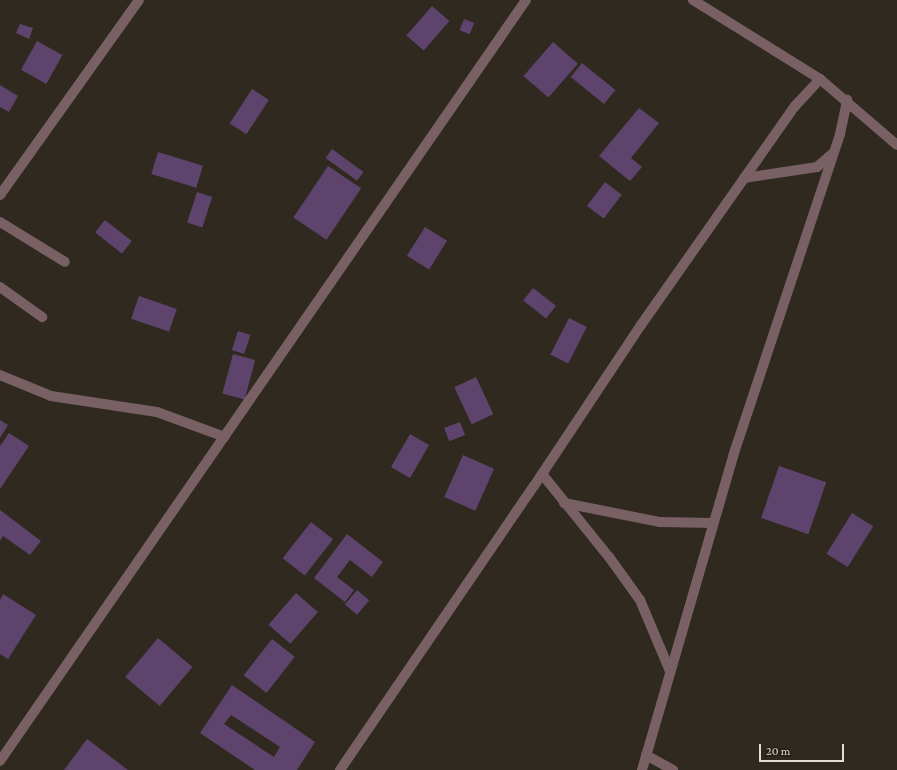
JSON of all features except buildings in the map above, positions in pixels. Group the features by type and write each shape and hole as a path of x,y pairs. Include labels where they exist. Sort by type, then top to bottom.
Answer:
{"street":[{"path":"0,196 139,0"},
{"path":"0,761 526,0"},
{"path":"693,0 820,79 847,100 897,144"},
{"path":"340,770 542,474 641,325 795,106 820,79"},
{"path":"642,770 735,450 833,153 847,100"},
{"path":"744,178 817,167 833,153"},
{"path":"0,222 65,262"},
{"path":"0,287 42,317"},
{"path":"0,375 51,396 157,412 225,437"},
{"path":"542,474 609,557 640,600 670,671"},
{"path":"564,503 660,522 713,523"},
{"path":"646,755 673,770"}]}
